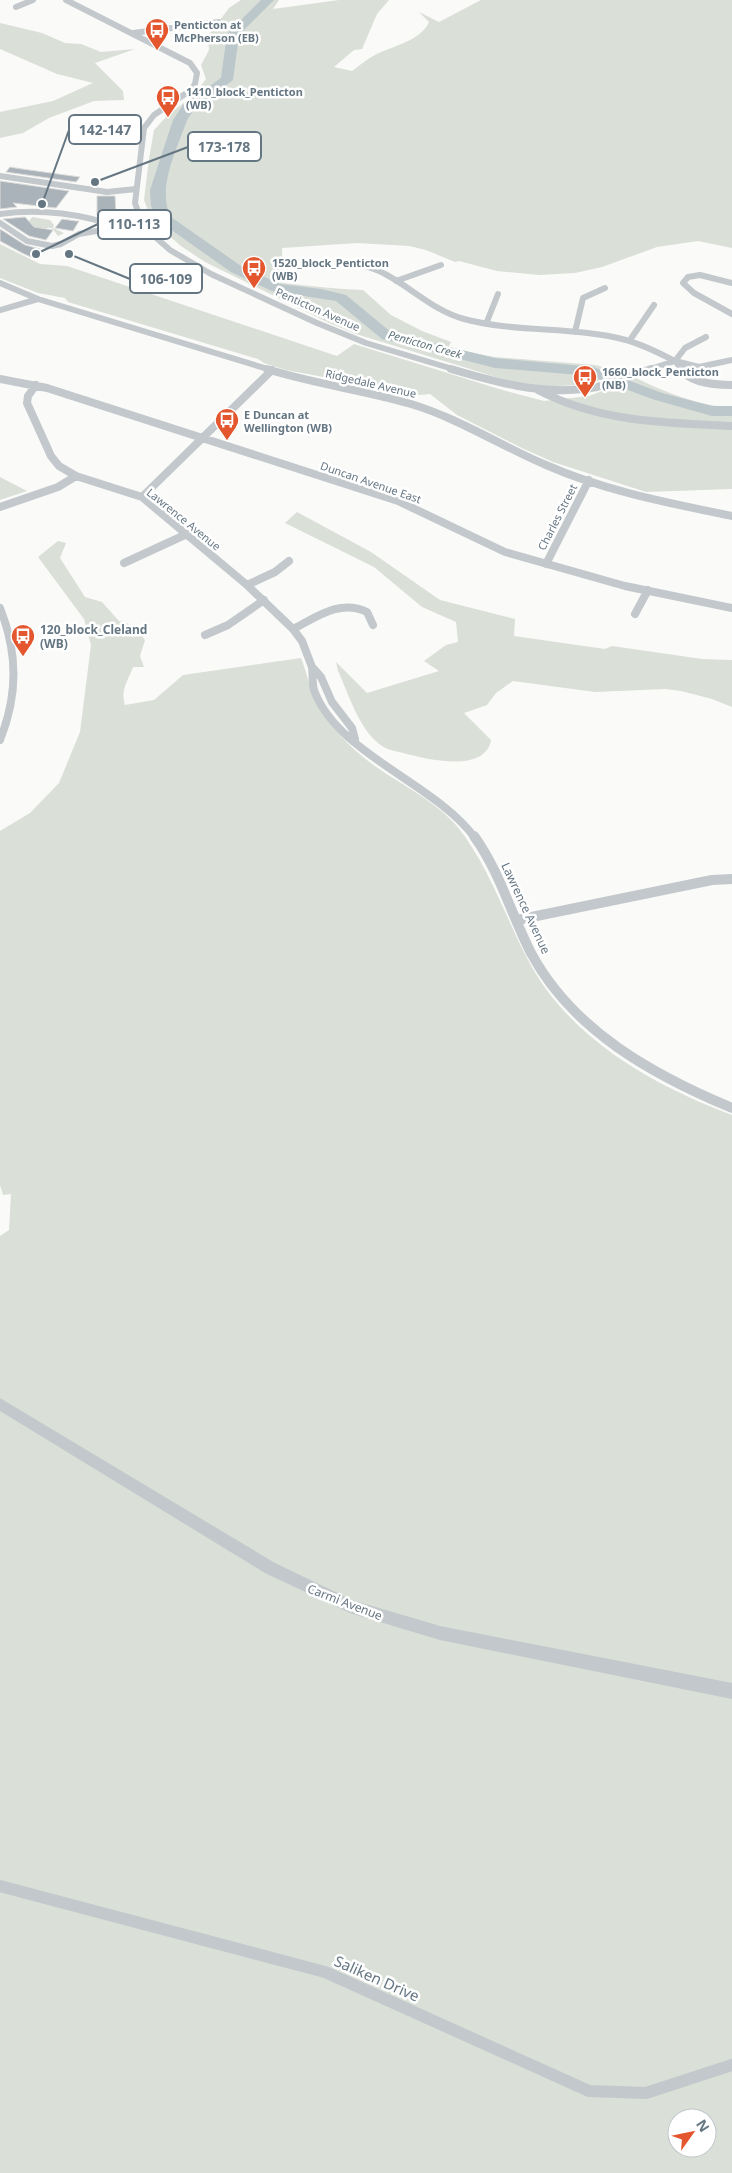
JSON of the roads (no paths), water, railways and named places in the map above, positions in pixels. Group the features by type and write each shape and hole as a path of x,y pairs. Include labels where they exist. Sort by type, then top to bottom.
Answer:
{"street":[{"path":"16,7 33,0"},
{"name":"Penticton Avenue","path":"66,0 181,58 190,64 197,73 195,84 191,90 162,108 144,128 136,189 136,212 143,223 161,242 189,262 336,331 496,383 537,390 566,406 599,415 651,421 732,426"},
{"path":"132,33 219,22"},
{"path":"0,176 107,192 136,189"},
{"path":"0,214 27,210 100,220 122,228"},
{"path":"0,223 27,240 52,246 61,244 80,234 143,223"},
{"path":"353,262 381,272 439,310 486,324 575,332 630,340 653,348 675,361 699,367 732,360"},
{"path":"396,281 441,265"},
{"path":"732,283 700,276 688,277 683,283 694,293 732,314"},
{"name":"Ridgedale Avenue","path":"0,284 38,298 272,370 412,404 440,415 547,466 637,496 732,516"},
{"path":"575,332 583,298 605,288"},
{"path":"486,324 498,294"},
{"path":"0,310 38,298"},
{"path":"630,340 654,305"},
{"path":"537,390 585,389 610,383 675,361 684,348 706,337"},
{"path":"675,361 684,374 715,385 732,385"},
{"path":"142,497 272,370"},
{"name":"Duncan Avenue East","path":"0,378 36,385 398,501 444,521 491,547 546,564 648,590 732,608"},
{"name":"Lawrence Avenue","path":"36,385 28,396 27,403 51,456 59,466 76,476 142,497 264,600 293,629 302,641 312,667 310,679 323,704 342,732 355,739 379,761 454,814 476,838 492,864 532,954 547,976 588,1023 615,1046 655,1072 732,1108"},
{"path":"0,507 58,486 76,476"},
{"name":"Charles Street","path":"546,564 589,480"},
{"path":"124,563 187,534"},
{"path":"247,585 275,572 289,561"},
{"path":"636,614 648,590"},
{"path":"205,635 228,625 264,600"},
{"path":"293,629 338,608 350,605 367,612 373,626"},
{"path":"0,608 8,623 15,659 10,708 0,740"},
{"path":"517,920 712,880 732,879"},
{"name":"Carmi Avenue","path":"0,1404 270,1568 350,1606 440,1633 732,1691"},
{"name":"Saliken Drive","path":"0,1886 325,1972 589,2091 646,2093 732,2065"}],"waterway":[{"name":"Penticton Creek","path":"268,0 233,34 227,80 188,108 180,120 157,190 158,206 165,219 236,269 277,288 321,293 341,298 387,336 495,363 593,372 657,396 712,411 732,411"}],"place":[{"name":"Penticton at McPherson (EB)","path":"157,51"},
{"name":"1410_block_Penticton (WB)","path":"168,118"},
{"name":"173-178","path":"95,182"},
{"name":"142-147","path":"42,204"},
{"name":"110-113","path":"36,254"},
{"name":"106-109","path":"69,254"},
{"name":"1520_block_Penticton (WB)","path":"254,289"},
{"name":"1660_block_Penticton (NB)","path":"585,398"},
{"name":"E Duncan at Wellington (WB)","path":"227,441"},
{"name":"120_block_Cleland (WB)","path":"23,657"}]}
